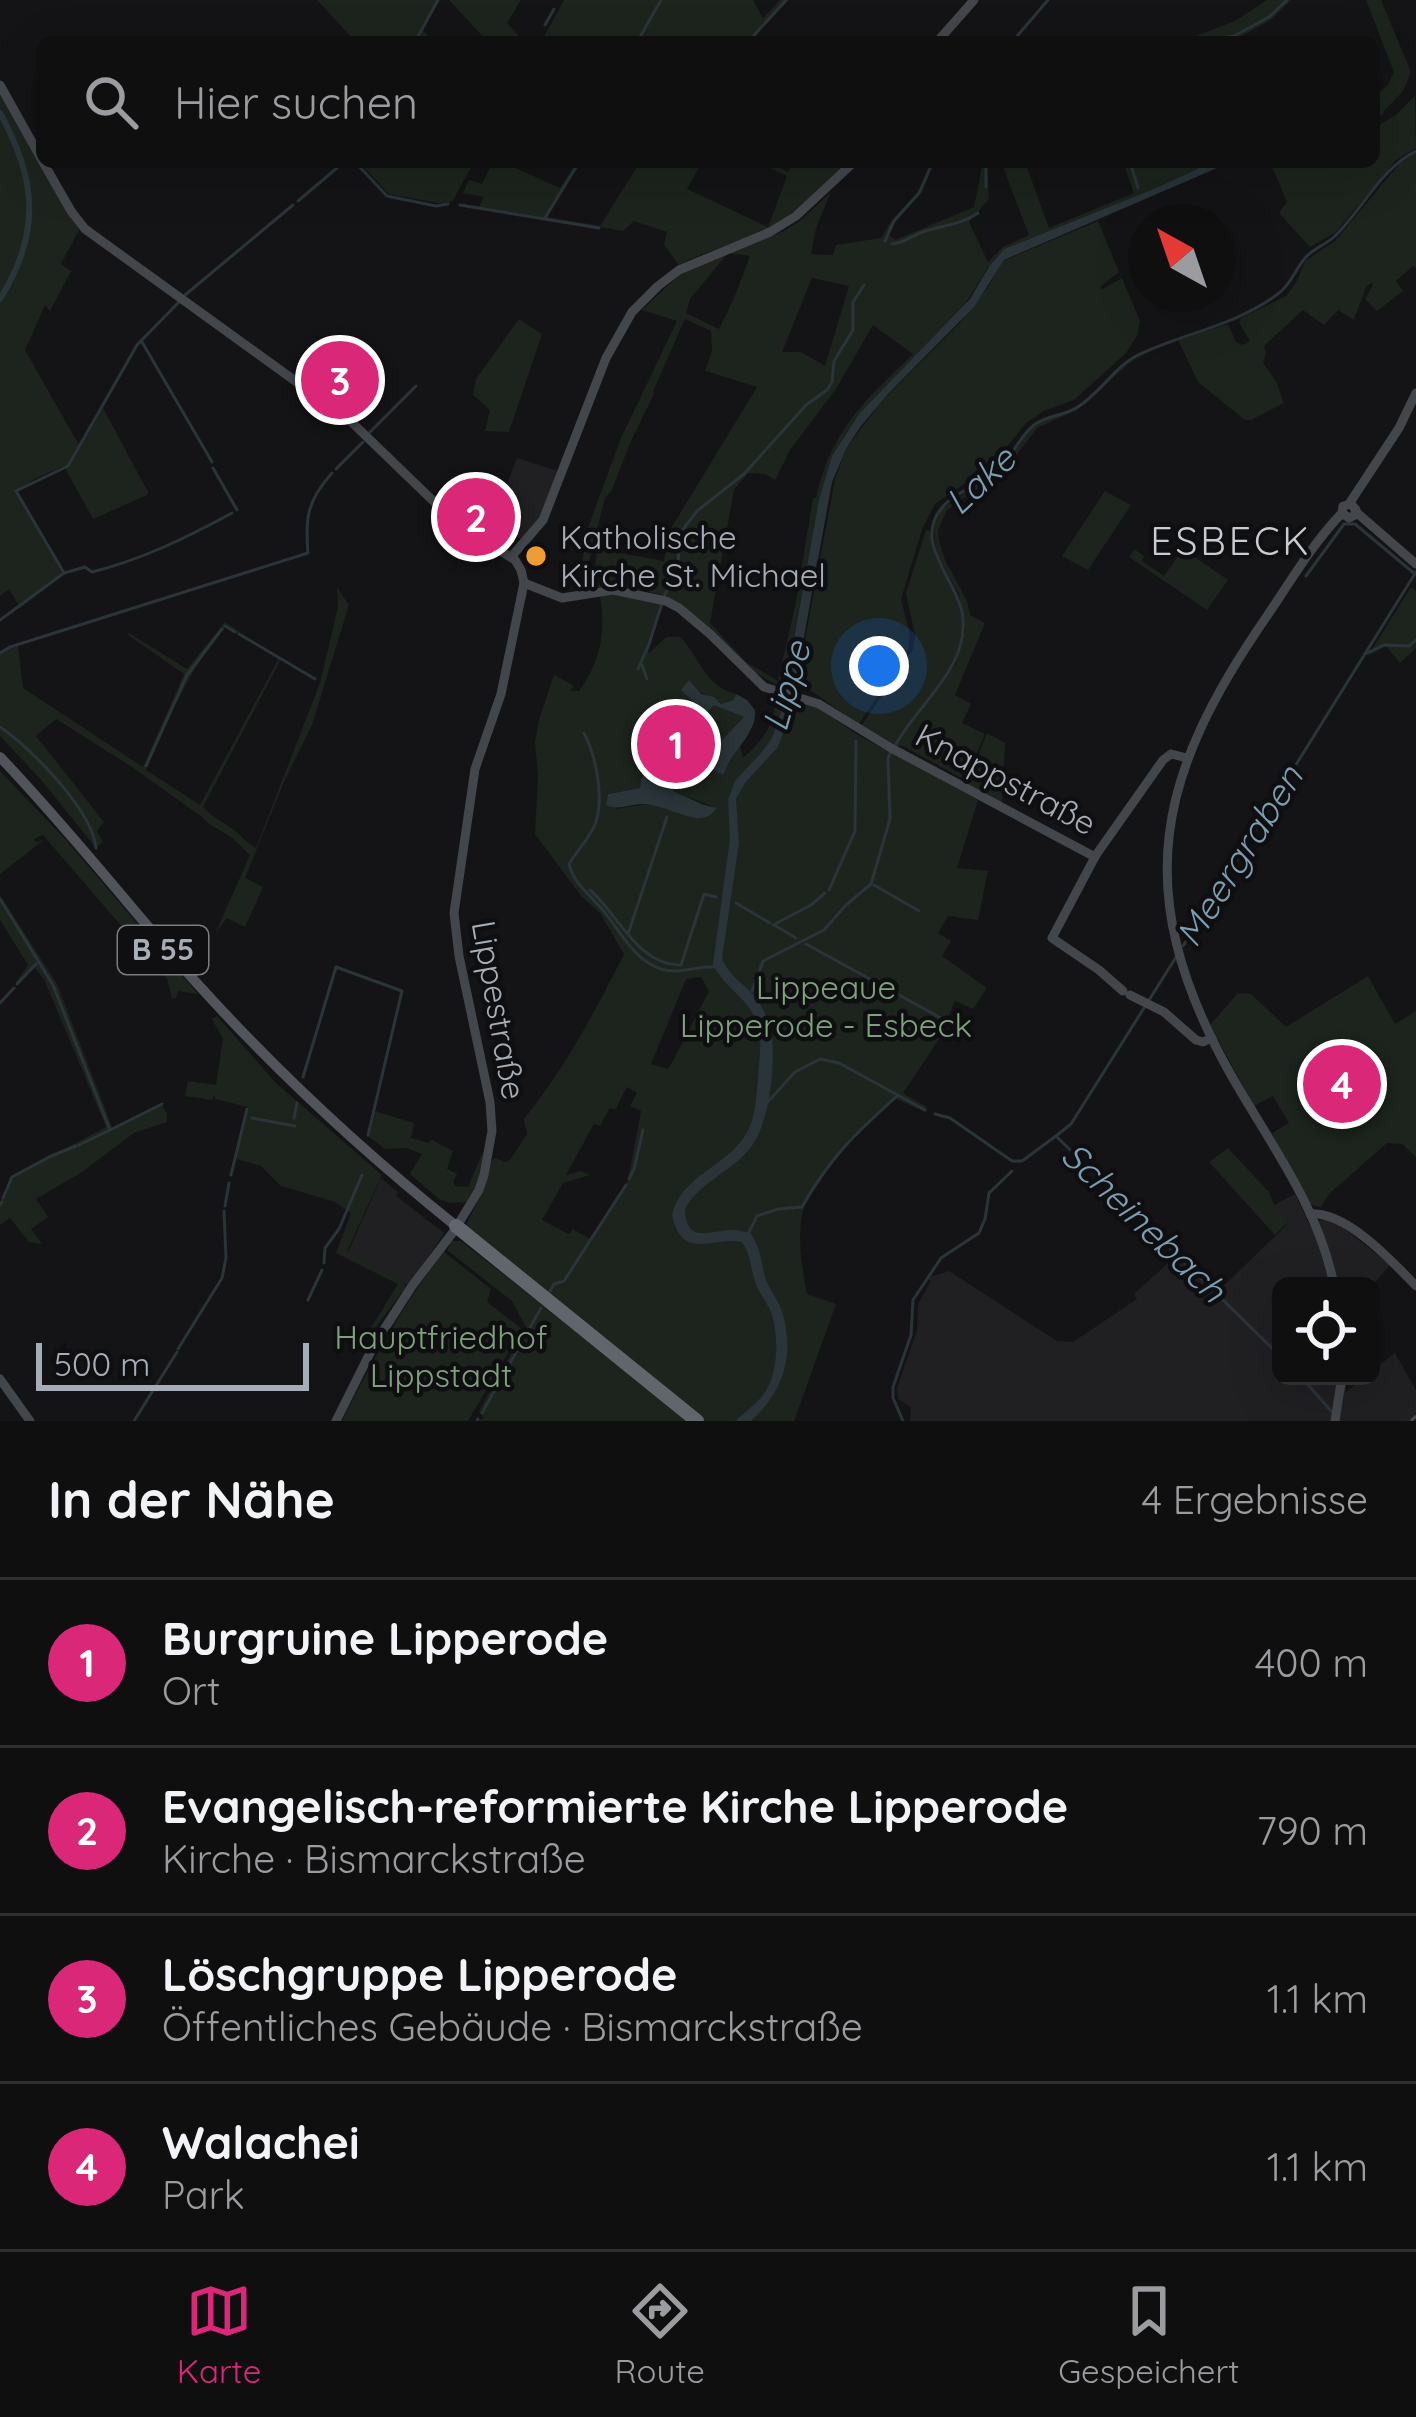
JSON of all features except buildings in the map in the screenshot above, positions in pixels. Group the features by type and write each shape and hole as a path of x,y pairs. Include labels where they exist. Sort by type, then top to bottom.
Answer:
{"highway":[{"name":"B 55","path":"455,1228 694,1421"}],"main road":[{"path":"943,36 974,0"},
{"path":"0,85 36,149"},
{"path":"47,168 85,229 338,409 455,522 512,557 524,583"},
{"path":"512,557 543,520 611,346 632,312 679,270 770,232 796,216 848,168"},
{"path":"1332,1277 1309,1212 1212,1038 1178,952 1168,852 1173,807 1206,714 1236,660 1329,528 1350,512 1416,393"},
{"path":"1350,512 1416,564"},
{"name":"Knappstraße","path":"524,583 562,598 616,590 663,600 710,634 759,684 827,709 1095,857"},
{"name":"Lippestraße","path":"336,1421 374,1346 479,1190 492,1131 454,913 475,770 501,694 524,583"},
{"path":"1187,758 1171,754 1163,760 1095,857 1052,938 1127,993 1164,1012 1196,1040 1212,1038"},
{"name":"B 55","path":"0,759 257,1047 338,1126 455,1228"},
{"path":"1309,1212 1339,1219 1416,1286"},
{"path":"0,1379 30,1421"},
{"path":"1335,1421 1341,1385"}],"shaded area":[{"path":"517,458 558,471 541,516 521,539 502,532 505,489"},
{"path":"381,1178 398,1192 396,1196 444,1233 409,1286 348,1252"},
{"path":"1295,1194 1310,1226 1323,1219 1336,1222 1390,1265 1380,1277 1272,1277 1272,1385 1346,1385 1346,1392 1355,1385 1380,1385 1380,1365 1395,1353 1416,1390 1416,1421 910,1421 911,1407 898,1399 897,1388 917,1330 918,1304 931,1281 927,1278 949,1271 1057,1341 1073,1342 1137,1299 1134,1294 1178,1254 1217,1292 1289,1223 1274,1205"}],"green space":[{"path":"317,0 438,0 422,29 428,36 350,36"},
{"path":"449,0 521,0 507,23 519,36 482,36"},
{"path":"564,0 753,0 763,18 780,0 789,0 757,36 544,36"},
{"path":"1267,0 1291,0 1272,19 1242,36 1196,36 1235,21"},
{"path":"1366,0 1381,0 1411,72 1403,91 1380,116 1380,92 1394,72"},
{"path":"0,89 36,153 36,168 44,168 79,230 61,264 71,271 50,311 45,305 25,350 79,445 67,465 16,491 63,575 20,608 9,589 0,596"},
{"path":"1415,96 1416,148 1396,160 1335,233 1310,247 1279,213 1287,202 1273,168 1380,168 1380,124"},
{"path":"1416,152 1416,268 1396,281 1403,291 1377,311 1365,299 1371,283 1354,320 1338,310 1324,325 1303,310 1264,346 1263,363 1284,403 1245,420 1198,382 1178,340 1228,324 1236,342 1250,341 1239,323 1241,318 1286,296 1305,261 1335,241 1400,163"},
{"path":"365,168 471,168 452,202 389,194"},
{"path":"490,168 515,168 560,188 577,168 547,217 600,226 636,168 699,168 687,189 768,227 787,176 770,168 788,172 790,168 844,168 779,222 757,233 679,265 664,245 667,232 634,221 623,231 479,207 484,197 463,193 469,180 482,184"},
{"path":"928,168 922,192 888,234 895,240 974,207 982,168 987,168 989,199 969,222 988,262 1003,247 1029,235 1003,168 1027,168 1049,228 1134,193 1125,168 1199,168 1004,249 956,316 859,414 832,456 819,499 785,686 751,670 668,596 612,584 586,591 580,573 589,525 621,438 677,321 642,310 681,273 712,258 784,231 831,192 811,254 833,255 836,245 881,238 918,192","holes":["728,253 750,256 719,329 686,313 690,299","812,278 849,286 825,366 801,352 782,352","685,319 711,331 712,351 705,371 757,387 670,530 664,561 597,549 594,583 587,569 605,498","873,325 913,354 865,402 831,452 813,498 778,681 747,663 710,623 734,490 748,473 775,480"]},
{"path":"1098,221 1119,272 1101,290 1122,278 1128,312 1136,312 1140,321 1137,336 1126,353 1074,400 1026,423 993,464 935,504 922,529 901,599 910,635 908,650 859,724 810,690 796,688 835,479 847,447 883,400 959,324 1003,261"},
{"path":"519,319 542,334 509,432 485,431 490,410 473,395 476,379"},
{"path":"1172,340 1132,361 1077,410 1037,428 1006,469 947,510 938,530 945,560 970,615 985,623 955,695 971,704 962,723 985,734 965,780 896,746 956,663 965,632 959,594 935,543 934,525 941,509 1001,470 1032,427 1076,409 1132,360"},
{"path":"103,408 148,492 93,519 65,468"},
{"path":"1105,491 1131,505 1088,570 1062,556"},
{"path":"926,530 931,531 937,560 958,601 960,641 943,678 894,745 862,725 913,649 915,635 906,593"},
{"path":"1134,549 1164,576 1183,549 1228,580 1207,610 1129,557"},
{"path":"337,587 349,605 312,725 245,878 263,887 245,927 227,918 215,934 250,855 231,837 56,719 36,736 104,822 97,831 103,842 96,848 0,736 0,653 18,645 23,688 143,767 184,674 129,633 187,669 225,622 239,634 225,626 200,660 146,770 200,805 281,659 203,807 256,848 320,683 338,607"},
{"path":"1411,587 1416,591 1416,648 1400,663 1386,646 1368,656"},
{"name":"Lippeaue Lipperode - Esbeck","path":"600,595 662,604 648,654 666,637 680,637 709,678 736,694 735,700 721,704 696,689 681,690 744,717 721,741 710,738 702,756 726,767 740,745 743,758 767,731 781,690 978,800 957,868 988,871 978,920 948,916 938,933 951,941 942,956 987,988 973,1009 955,1001 939,1039 903,1093 927,1107 925,1112 896,1099 843,1149 810,1193 800,1228 807,1294 836,1304 794,1421 477,1421 484,1418 479,1411 526,1327 512,1301 447,1250 452,1241 461,1241 612,1360 465,1227 491,1161 510,1160 527,1134 524,1119 578,1039 624,954 600,913 581,896 535,834 539,720 554,675 574,686 570,691 579,691 592,668 602,633","holes":["642,776 675,780 673,791 716,808 686,815 647,804 617,809 608,794 640,788","701,977 709,991 668,1069 651,1064 686,979","627,1087 637,1093 630,1106 641,1111 628,1180 590,1239 573,1229 569,1234 542,1220 563,1183 590,1175 581,1171 566,1175 594,1124 600,1126 610,1108 615,1110"]},
{"path":"987,733 1005,743 1002,804 967,784"},
{"path":"0,771 198,994 178,991 172,999 167,979 43,835 34,839 44,840 0,874"},
{"path":"0,895 57,984 113,1129 162,1104 167,1114 167,1122 134,1133 36,1199 48,1217 31,1229 42,1244 29,1242 10,1218 0,1225 0,1202 11,1177 106,1127 44,979 34,967 18,985 16,982 28,965 0,920"},
{"path":"1368,976 1395,1024 1416,1011 1416,1157 1402,1144 1387,1143 1329,1194 1321,1207 1308,1204 1272,1133 1289,1123 1273,1096 1254,1106 1210,1025 1238,993 1251,994 1286,1027"},
{"path":"217,1016 276,1083 382,1175 347,1251 404,1283 405,1288 369,1331 398,1284 336,1253 351,1213 335,1202 281,1186 261,1166 236,1159 248,1107 215,1099 214,1094 212,1100 185,1096 188,1081 216,1085 223,1039 212,1019"},
{"path":"374,1111 414,1123 411,1138 432,1140 453,1151 447,1169 457,1174 455,1186 468,1187 482,1154 487,1155 477,1188 467,1202 439,1199 410,1174 422,1154 406,1148 385,1149 368,1136"},
{"path":"1228,1148 1269,1192 1289,1222 1275,1235 1209,1162"},
{"name":"Hauptfriedhof Lippstadt","path":"444,1252 491,1289 487,1302 522,1329 468,1421 342,1421 401,1313"}],"water":[{"name":"Lippe","path":"1199,168 1217,168 1004,260 974,307 861,426 832,482 790,714 778,747 736,799 739,843 722,958 758,1001 770,1026 769,1097 761,1128 747,1152 698,1192 685,1209 694,1231 751,1234 783,1315 787,1346 778,1386 751,1421 735,1421 763,1395 772,1377 776,1343 771,1312 742,1242 691,1243 683,1238 672,1215 694,1180 738,1145 754,1114 760,1051 757,1023 713,964 730,838 728,800 735,781 772,738 780,716 819,499 832,456 859,414 970,299 1004,249"},
{"path":"689,680 701,694 721,704 734,700 736,694 755,710 752,727 724,774 702,756 711,737 721,741 744,717 714,705 706,713 681,690"},
{"path":"642,776 675,779 673,791 717,808 701,818 651,805 606,805 608,794 640,788"}],"waterway":[{"path":"418,36 438,0"},
{"path":"640,36 661,0"},
{"path":"753,36 786,0"},
{"path":"1017,36 1048,0"},
{"path":"1234,36 1269,17 1287,0"},
{"path":"545,25 554,9"},
{"path":"0,113 21,161 29,206 22,252 0,299"},
{"name":"Lake","path":"896,744 950,670 962,637 960,606 932,536 941,509 1001,468 1034,425 1071,411 1129,360 1246,313 1279,293 1306,257 1335,236 1382,179 1416,151"},
{"path":"298,201 337,168"},
{"path":"361,168 387,196 448,204"},
{"path":"545,218 575,168"},
{"path":"885,241 930,168"},
{"path":"986,168 986,187"},
{"path":"1132,168 1138,188"},
{"path":"185,295 293,205"},
{"path":"460,205 599,228"},
{"path":"892,244 978,213"},
{"path":"638,669 665,594 678,574 676,533 744,474 806,405 827,390 834,361 853,330 853,302 864,285"},
{"path":"64,573 16,491 68,466 137,345 179,302"},
{"path":"142,342 212,462"},
{"path":"369,433 416,386"},
{"path":"336,469 363,442"},
{"path":"213,468 237,510"},
{"path":"0,653 308,553 310,510 332,473"},
{"path":"0,620 64,573 85,567 92,572 128,561 232,513"},
{"path":"1306,576 1344,524 1355,524 1415,574"},
{"name":"Meergraben","path":"1183,946 1416,572"},
{"path":"225,626 235,632"},
{"path":"146,766 187,675 222,629"},
{"path":"239,634 315,679"},
{"path":"1367,653 1384,645 1409,646 1416,640"},
{"path":"642,665 647,679"},
{"path":"0,727 28,749 72,799 96,848"},
{"path":"584,733 595,764 599,800 594,828 569,864 574,877 634,951 651,964 675,971 717,967"},
{"path":"829,890 855,831 856,741"},
{"name":"Lake","path":"752,991 763,961 824,930 871,884 890,819 891,752"},
{"path":"628,934 667,817"},
{"path":"874,885 919,911"},
{"path":"590,890 641,948 666,963 681,965 704,894 716,897"},
{"path":"773,925 825,893"},
{"path":"0,899 53,985 110,1130 79,1145"},
{"path":"736,903 770,923"},
{"path":"774,925 796,938"},
{"path":"806,944 941,1018"},
{"name":"Meergraben","path":"1056,1136 1071,1124 1178,954"},
{"path":"17,984 36,964"},
{"path":"303,1077 336,967 402,991 368,1135"},
{"path":"0,1003 14,988"},
{"name":"Scheinebach","path":"765,1105 795,1072 820,1059 839,1063 925,1110"},
{"path":"748,1234 757,1216 802,1207 845,1147 897,1096"},
{"path":"294,1118 297,1103"},
{"path":"110,1130 162,1104"},
{"path":"231,1175 247,1109"},
{"name":"Scheinebach","path":"935,1114 950,1118 1012,1161 1022,1161 1056,1136 1272,1348"},
{"path":"252,1118 295,1126"},
{"path":"629,1179 643,1130"},
{"path":"3,1198 12,1177 76,1146"},
{"path":"903,1421 893,1387 911,1335 913,1300 941,1258 979,1233 989,1193 1012,1171"},
{"path":"324,1263 325,1248 339,1229 362,1175"},
{"path":"225,1206 229,1183"},
{"path":"549,1293 554,1284 564,1281 626,1185"},
{"path":"178,1349 222,1278 224,1211"},
{"path":"308,1300 322,1270"},
{"path":"482,1413 541,1308"},
{"path":"134,1421 177,1352"},
{"name":"Scheinebach","path":"1308,1385 1331,1411"}],"railway":[{"path":"1411,1421 1416,1416"}],"place":[{"name":"Löschgruppe Lipperode","path":"340,380"},
{"name":"Evangelisch-reformierte Kirche Lipperode","path":"476,517"},
{"name":"Katholische Kirche St. Michael","path":"536,556"},
{"name":"Burgruine Lipperode","path":"676,744"},
{"name":"Walachei","path":"1342,1084"}],"district":[{"name":"ESBECK","path":"1231,541"}]}
